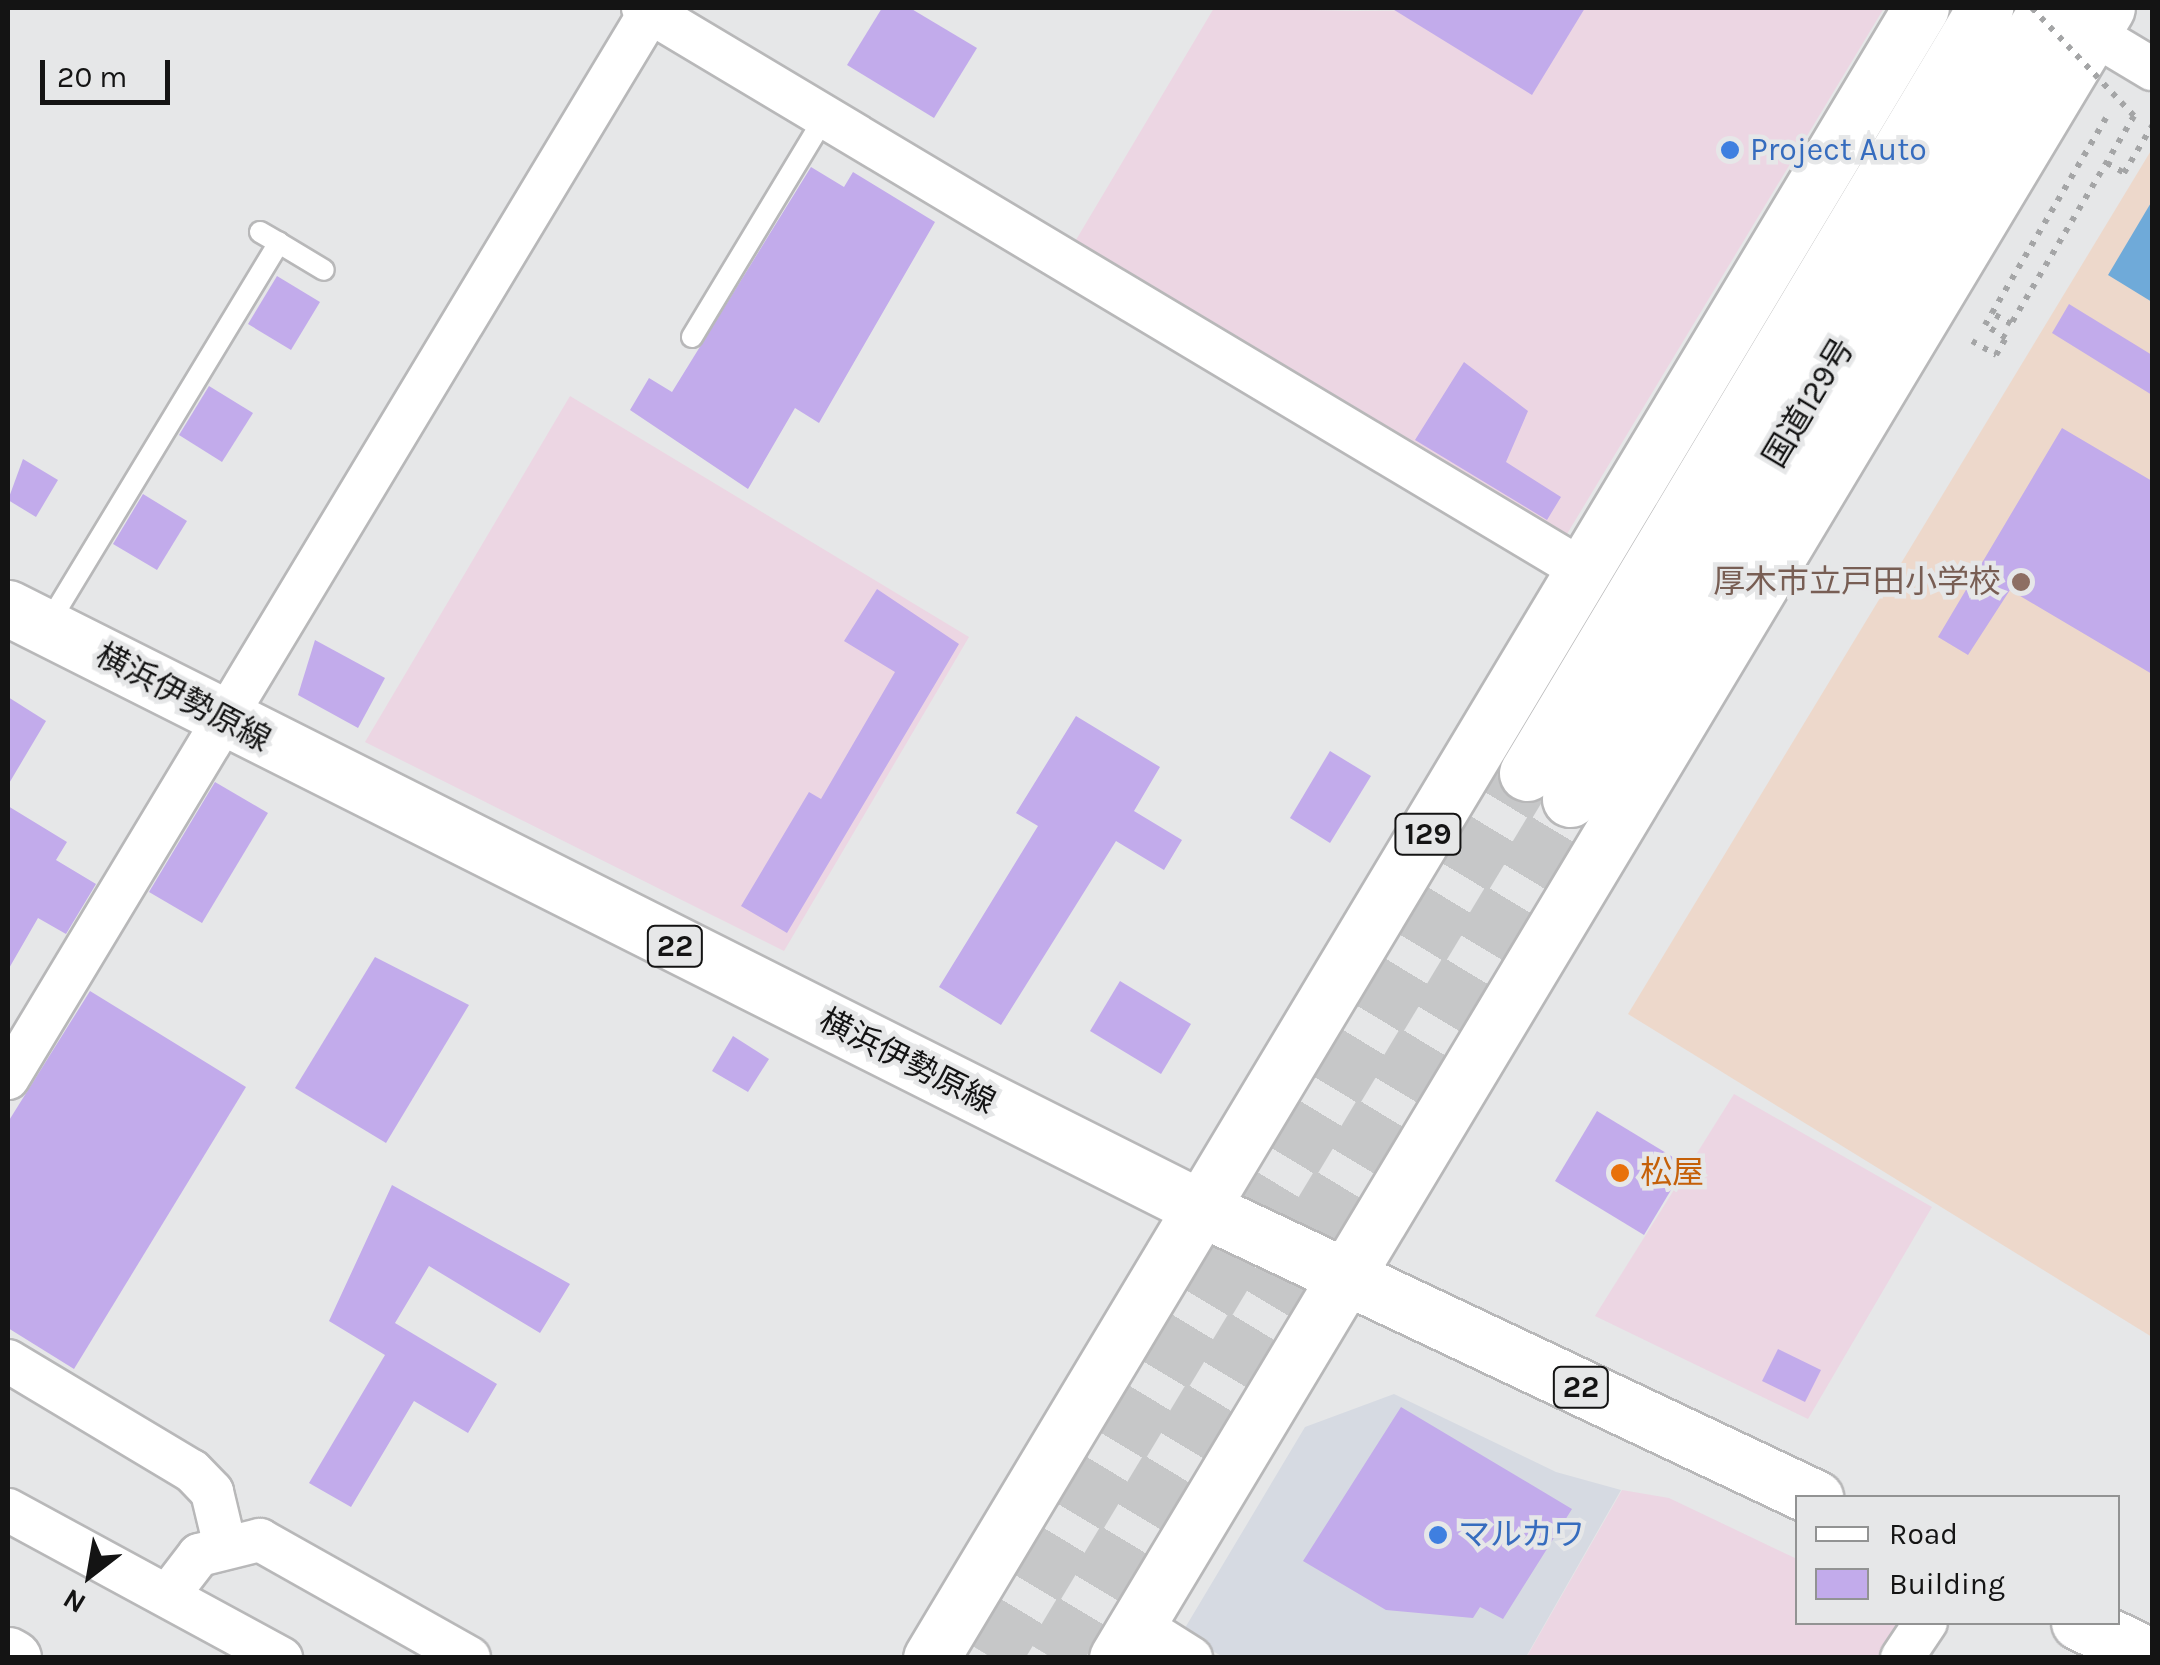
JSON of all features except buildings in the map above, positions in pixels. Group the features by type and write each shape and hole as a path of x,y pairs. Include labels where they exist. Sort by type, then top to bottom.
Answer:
{"main road":[{"name":"129","path":"931,1658 1205,1210 1921,8"},
{"name":"国道129号","path":"1985,8 1548,786 2083,16"},
{"path":"1127,1641 1346,1277 2083,16"},
{"name":"横浜伊勢原線","path":"27,617 223,720 1205,1210 1809,1495"},
{"path":"2086,1625 2152,1657"}],"street":[{"path":"8,1078 646,10 1584,572"},
{"path":"2083,16 2152,69"},
{"path":"8,1361 192,1472 212,1492 224,1542"},
{"path":"8,1510 170,1594 281,1658"},
{"path":"170,1594 199,1555 224,1542 282,1545 469,1658"},
{"path":"1902,1658 1924,1625"},
{"path":"1127,1641 1191,1658"}],"lane":[{"path":"692,337 826,116"},
{"path":"260,232 324,270"},
{"path":"27,617 279,243"}],"path":[{"path":"1992,313 2011,324 2134,116 2032,8"},
{"path":"1972,341 1996,355 2006,338 1985,325 2106,118"},
{"path":"2107,162 2124,173 2152,126"}],"shaded area":[{"path":"1214,8 1884,8 1567,534 1548,539 1070,250"},
{"name":"厚木市立戸田小学校","path":"2152,149 2152,1337 1628,1014"},
{"path":"570,396 969,637 784,951 365,742"},
{"path":"1734,1094 1932,1207 1808,1419 1595,1316"},
{"path":"1394,1394 1556,1472 1621,1490 1526,1657 1223,1657 1182,1633 1305,1427"},
{"path":"1622,1490 1669,1498 1795,1558 1795,1625 1911,1625 1889,1657 1526,1658"}],"water":[{"path":"2152,201 2152,302 2108,275"}],"tunnel":[{"path":"993,1658 1527,773"},
{"path":"1053,1658 1570,799"}],"place":[{"name":"Project Auto","path":"1730,150"},
{"name":"厚木市立戸田小学校","path":"2021,582"},
{"name":"松屋","path":"1620,1173"},
{"name":"マルカワ","path":"1438,1535"}]}
